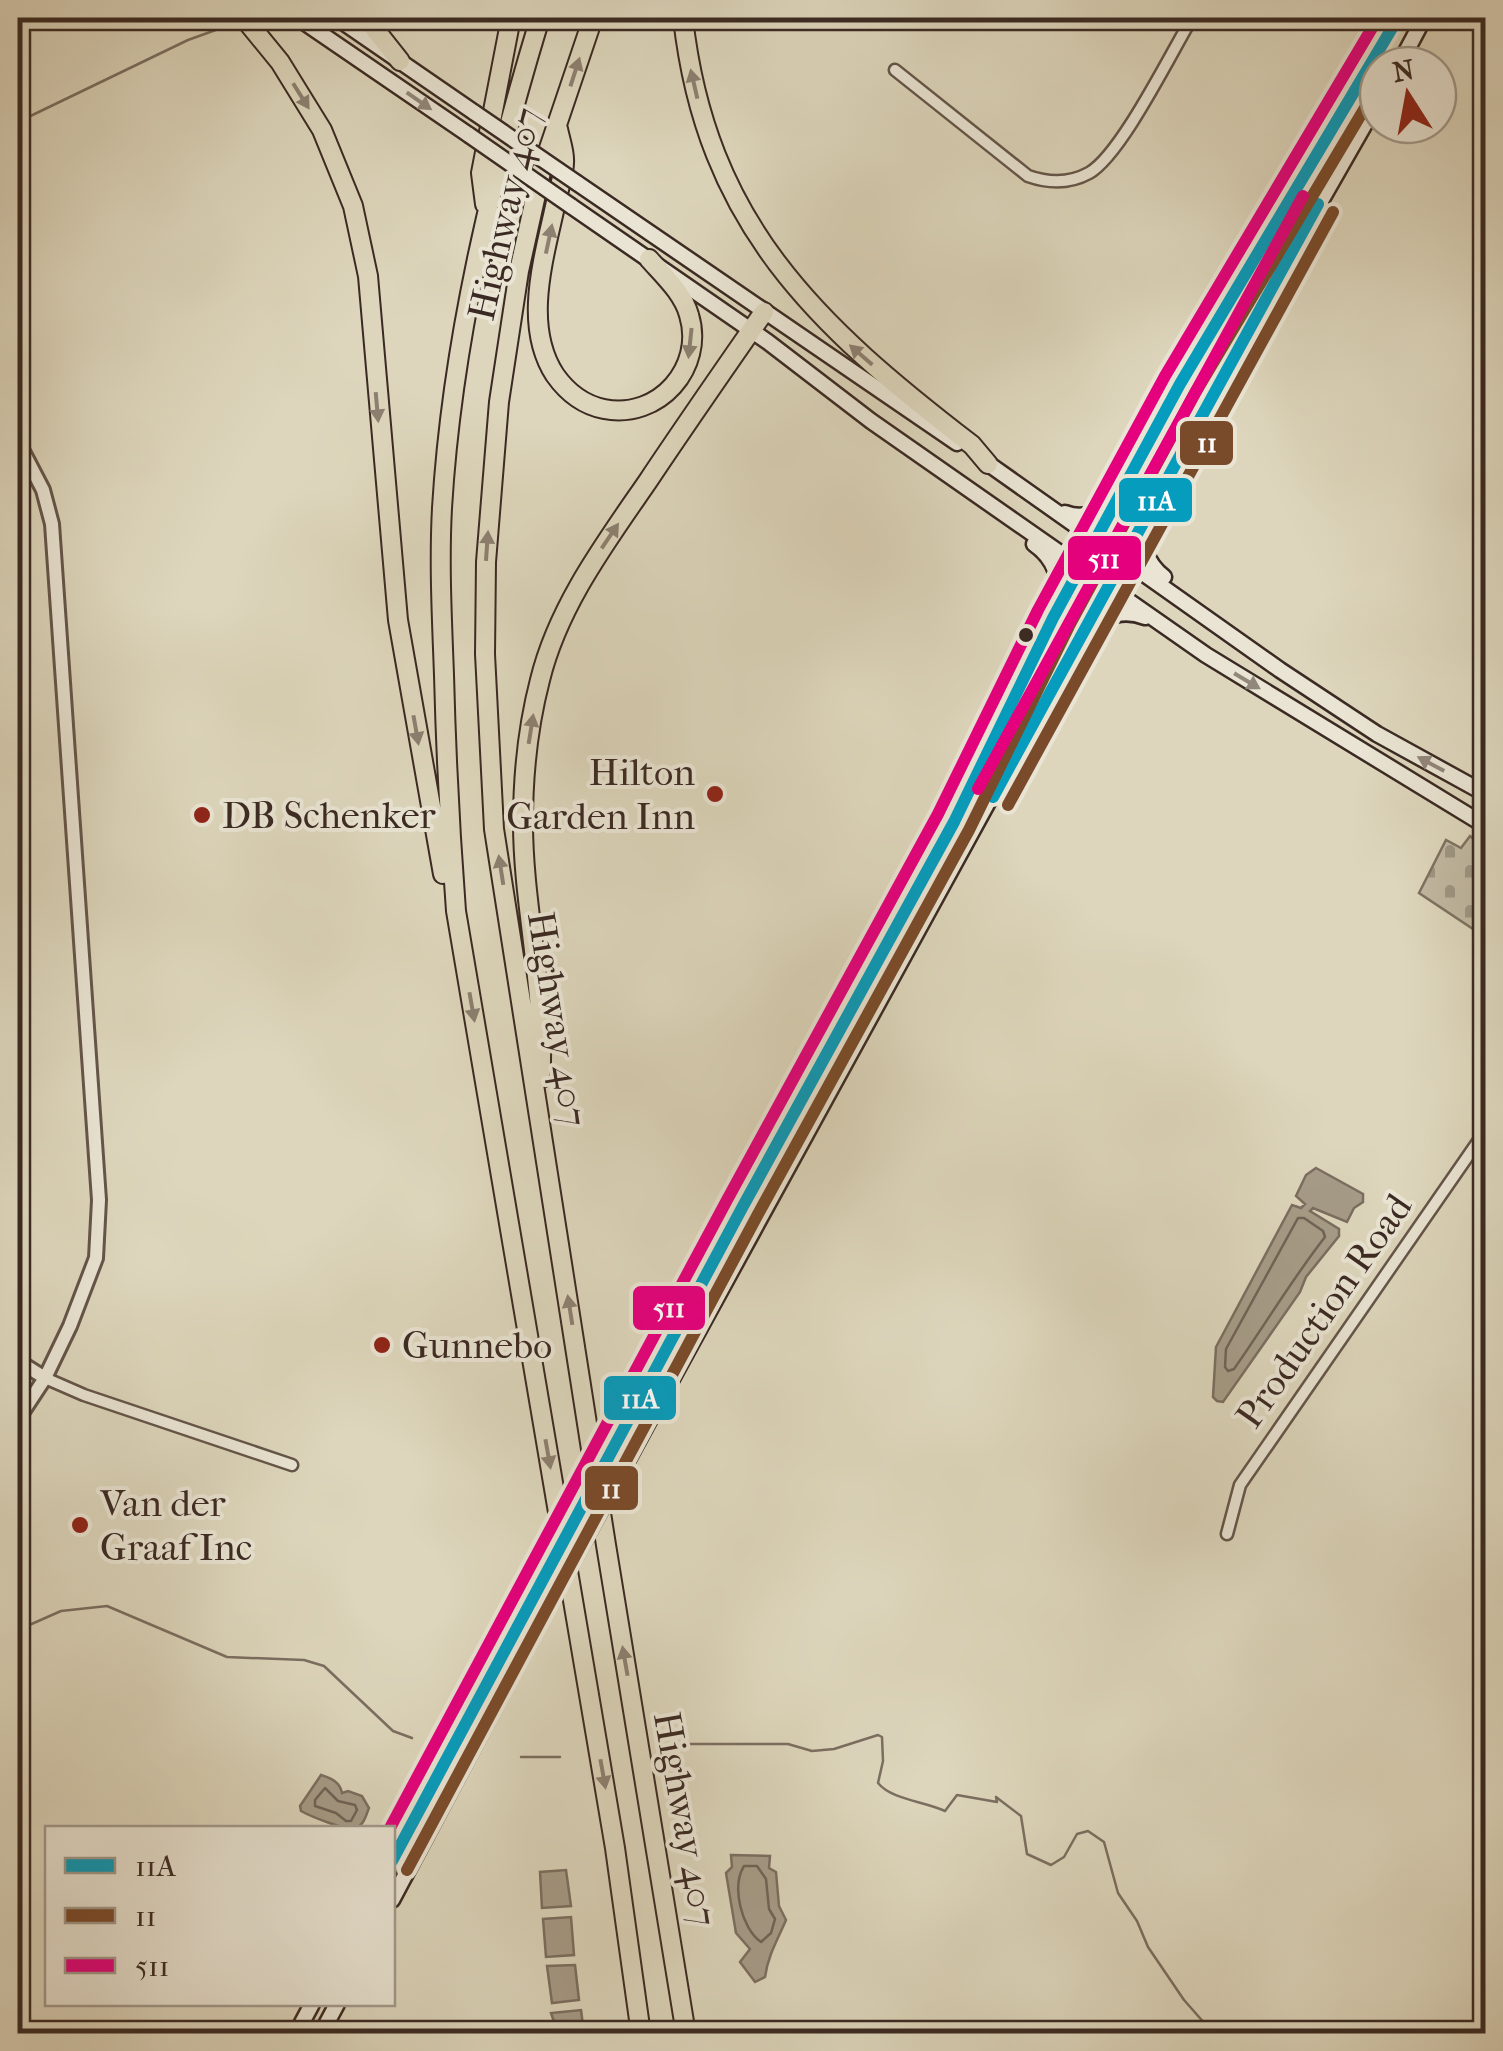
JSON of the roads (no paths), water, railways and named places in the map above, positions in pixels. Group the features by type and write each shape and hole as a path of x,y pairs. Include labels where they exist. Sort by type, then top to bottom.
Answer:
{"highway":[{"path":"244,18 280,62 322,130 353,206 368,276 398,620 444,876 456,910"},
{"path":"366,18 400,61"},
{"path":"486,217 481,173 511,18"},
{"name":"Highway 407","path":"540,18 486,217 456,379 442,509 444,684 456,910 616,1848 641,2034"},
{"name":"Highway 407","path":"593,18 541,172 519,271 498,402 486,562 485,654 494,829 686,2034"},
{"path":"683,18 693,82 710,142 739,206 764,248 800,295 841,338 972,444 988,464"},
{"path":"557,126 565,161 540,278 539,324 544,350 557,377 591,405 622,410 646,406 670,390 686,366 692,334 688,309 649,260"},
{"path":"538,1105 543,1046 523,823 529,737 540,677 562,620 595,557 764,312"}],"main road":[{"path":"298,18 751,330 871,421 1235,674 1486,826"},
{"path":"337,18 1096,538 1280,670 1376,734 1486,794"},
{"path":"395,1856 954,822 1053,618 1180,384 1398,18"},
{"path":"1410,45 1424,18"},
{"path":"395,1894 645,1428 1148,510 1358,136"},
{"path":"1046,504 1074,516 1093,513 1107,502 1119,481 1132,474"},
{"path":"995,508 1003,522 1041,549 1054,565 1059,593 1053,618"},
{"path":"1148,510 1143,538 1150,564 1180,588 1188,602"},
{"path":"1076,642 1098,622 1124,613 1138,614 1166,626"},
{"path":"296,2034 311,2006"},
{"path":"321,2034 336,2006"}],"street":[{"path":"895,70 1028,176 1047,182 1067,181 1088,174 1116,148 1192,18"},
{"path":"18,442 43,490 52,524 99,1200 96,1258 46,1378 18,1419"},
{"name":"Production Road","path":"1227,1534 1240,1485 1486,1130"},
{"path":"18,1361 84,1395 292,1466"}],"water":[{"path":"1316,1168 1363,1194 1363,1202 1354,1208 1347,1222 1313,1208 1310,1211 1339,1229 1339,1236 1306,1277 1300,1292 1223,1402 1217,1401 1213,1397 1216,1347 1292,1205 1301,1208 1305,1204 1296,1196 1306,1175"},
{"path":"321,1775 334,1781 342,1793 362,1796 369,1808 361,1825 341,1826 301,1811 300,1806"},
{"path":"731,1855 770,1856 769,1868 776,1872 779,1906 786,1920 765,1977 755,1982 740,1962 750,1949 736,1933 726,1873 732,1867"},
{"path":"566,1870 571,1906 542,1908 540,1872"},
{"path":"571,1917 574,1955 546,1957 543,1919"},
{"path":"575,1965 579,2000 552,2003 547,1966"},
{"path":"581,2010 584,2033 558,2033 551,2013"}],"waterway":[{"path":"18,122 188,40 224,27"},
{"path":"18,1630 61,1611 107,1606 227,1657 304,1660 324,1666 393,1731 412,1738"},
{"path":"681,1744 788,1744 812,1751 834,1749 878,1735 882,1737 883,1761 878,1783 891,1793 945,1811 957,1795 997,1802 996,1797 1021,1816 1027,1854 1051,1865 1064,1857 1077,1834 1088,1831 1104,1842 1118,1893 1137,1921 1148,1947 1184,2000 1214,2034"},
{"path":"521,1757 560,1757"}],"place":[{"name":"Hilton Garden Inn","path":"715,794"},
{"name":"DB Schenker","path":"202,815"},
{"name":"Gunnebo","path":"382,1345"},
{"name":"Van der Graaf Inc","path":"80,1525"}]}
